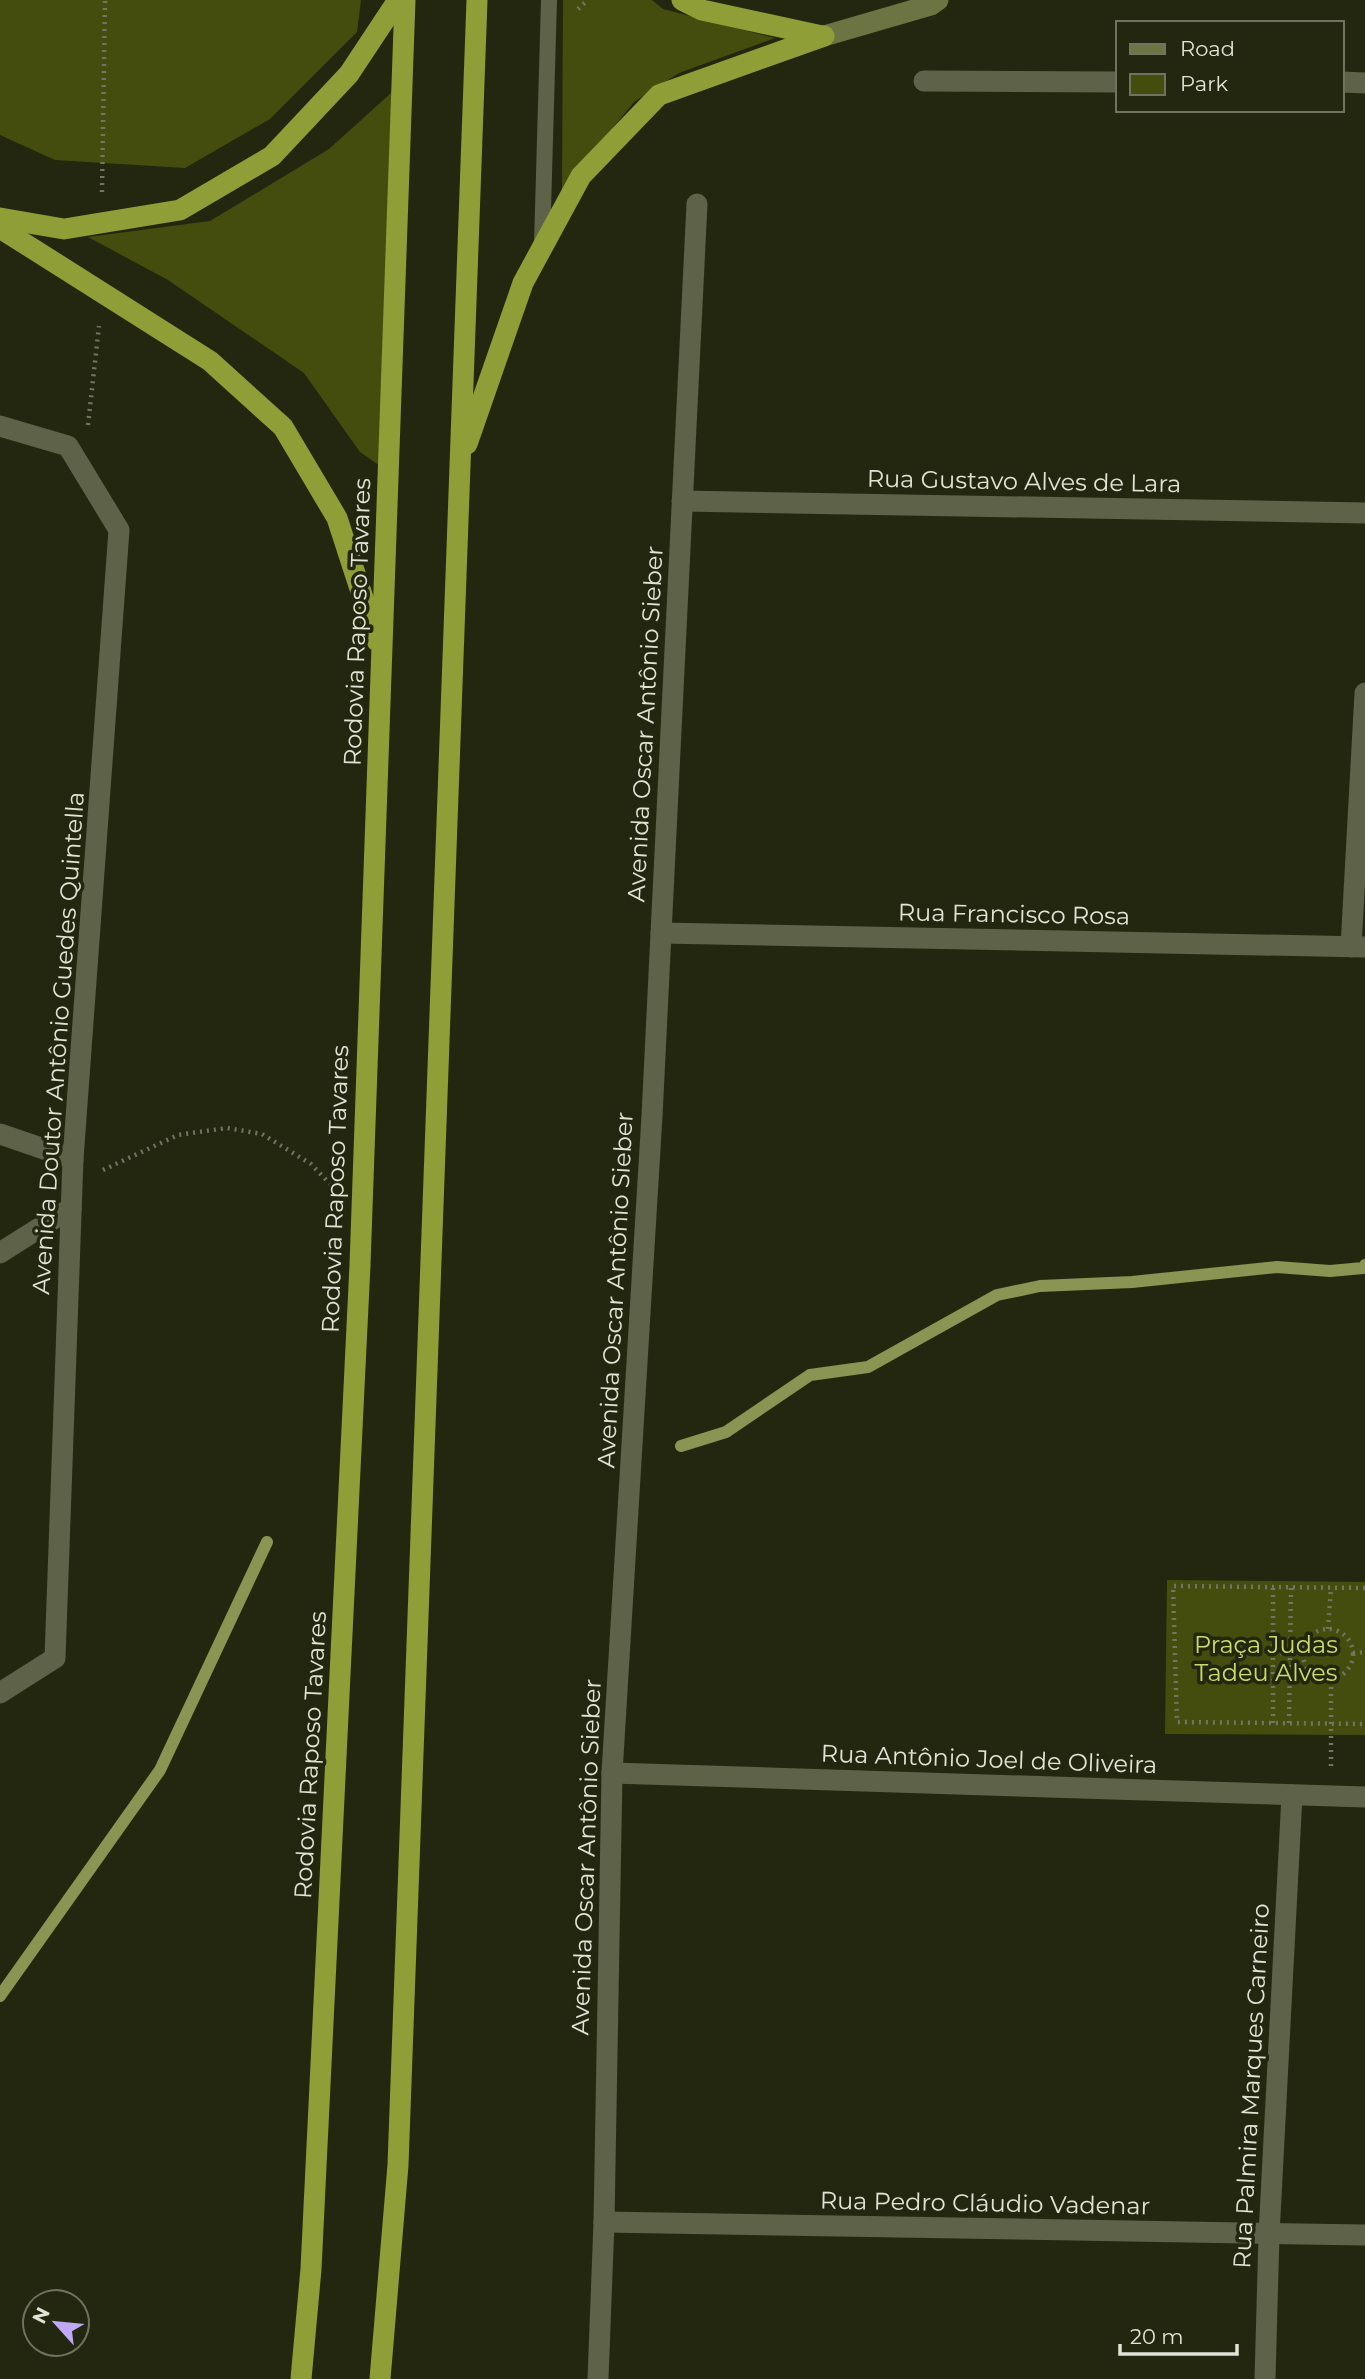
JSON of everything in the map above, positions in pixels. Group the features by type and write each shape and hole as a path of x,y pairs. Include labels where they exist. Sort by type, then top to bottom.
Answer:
{"highway":[{"path":"0,218 64,229 180,210 272,156 349,74 398,0"},
{"name":"Rodovia Raposo Tavares","path":"301,2379 311,2269 362,1215 405,0"},
{"path":"380,2379 398,2165 477,0"},
{"path":"682,0 702,10 824,37"},
{"path":"459,466 523,283 581,176 659,95 824,37"},
{"path":"0,228 210,361 283,427 337,519 383,658"}],"main road":[{"path":"824,37 931,5 938,0"}],"street":[{"path":"924,81 1116,82"},
{"path":"1344,82 1365,82"},
{"name":"Avenida Oscar Antônio Sieber","path":"598,2379 604,2222 611,1773 650,1144 697,204"},
{"name":"Avenida Doutor Antônio Guedes Quintella","path":"0,426 68,446 119,530 72,1184 55,1658 0,1693"},
{"name":"Rua Gustavo Alves de Lara","path":"682,501 1365,513"},
{"path":"1358,947 1365,694"},
{"name":"Rua Francisco Rosa","path":"661,933 1358,947"},
{"path":"0,1134 74,1159"},
{"path":"0,1253 71,1208"},
{"name":"Rua Antônio Joel de Oliveira","path":"611,1773 1365,1797"},
{"name":"Rua Palmira Marques Carneiro","path":"1265,2379 1269,2235 1292,1795"},
{"name":"Rua Pedro Cláudio Vadenar","path":"604,2222 1365,2235"}],"lane":[{"path":"541,250 549,0"}],"path":[{"path":"72,1184 178,1135 227,1128 261,1134 311,1164 362,1215"},
{"path":"1365,1588 1173,1586 1177,1723 1365,1724"},
{"path":"1273,1587 1273,1723"},
{"path":"1289,1723 1291,1587"},
{"path":"1328,1629 1331,1588"},
{"path":"1328,1629 1346,1636 1351,1642 1353,1653 1351,1665 1346,1672 1331,1680 1314,1675 1308,1670 1303,1653 1310,1637 1316,1632 1328,1629"},
{"path":"1273,1653 1303,1653"},
{"path":"1353,1653 1365,1653"},
{"path":"1331,1680 1331,1796"}],"green space":[{"path":"0,0 361,0 357,32 270,119 185,168 55,160 0,135"},
{"path":"563,0 652,0 663,9 775,38 679,73 634,102 562,190"},
{"path":"400,85 386,470 360,452 304,373 168,280 88,237 210,221 329,149"},
{"name":"Praça Judas Tadeu Alves","path":"1167,1580 1365,1582 1365,1735 1165,1734"}],"waterway":[{"path":"681,1446 726,1432 810,1375 868,1367 997,1295 1040,1286 1132,1282 1277,1267 1330,1271 1363,1268 1365,1265"},
{"path":"0,1996 160,1770 267,1542"}]}
